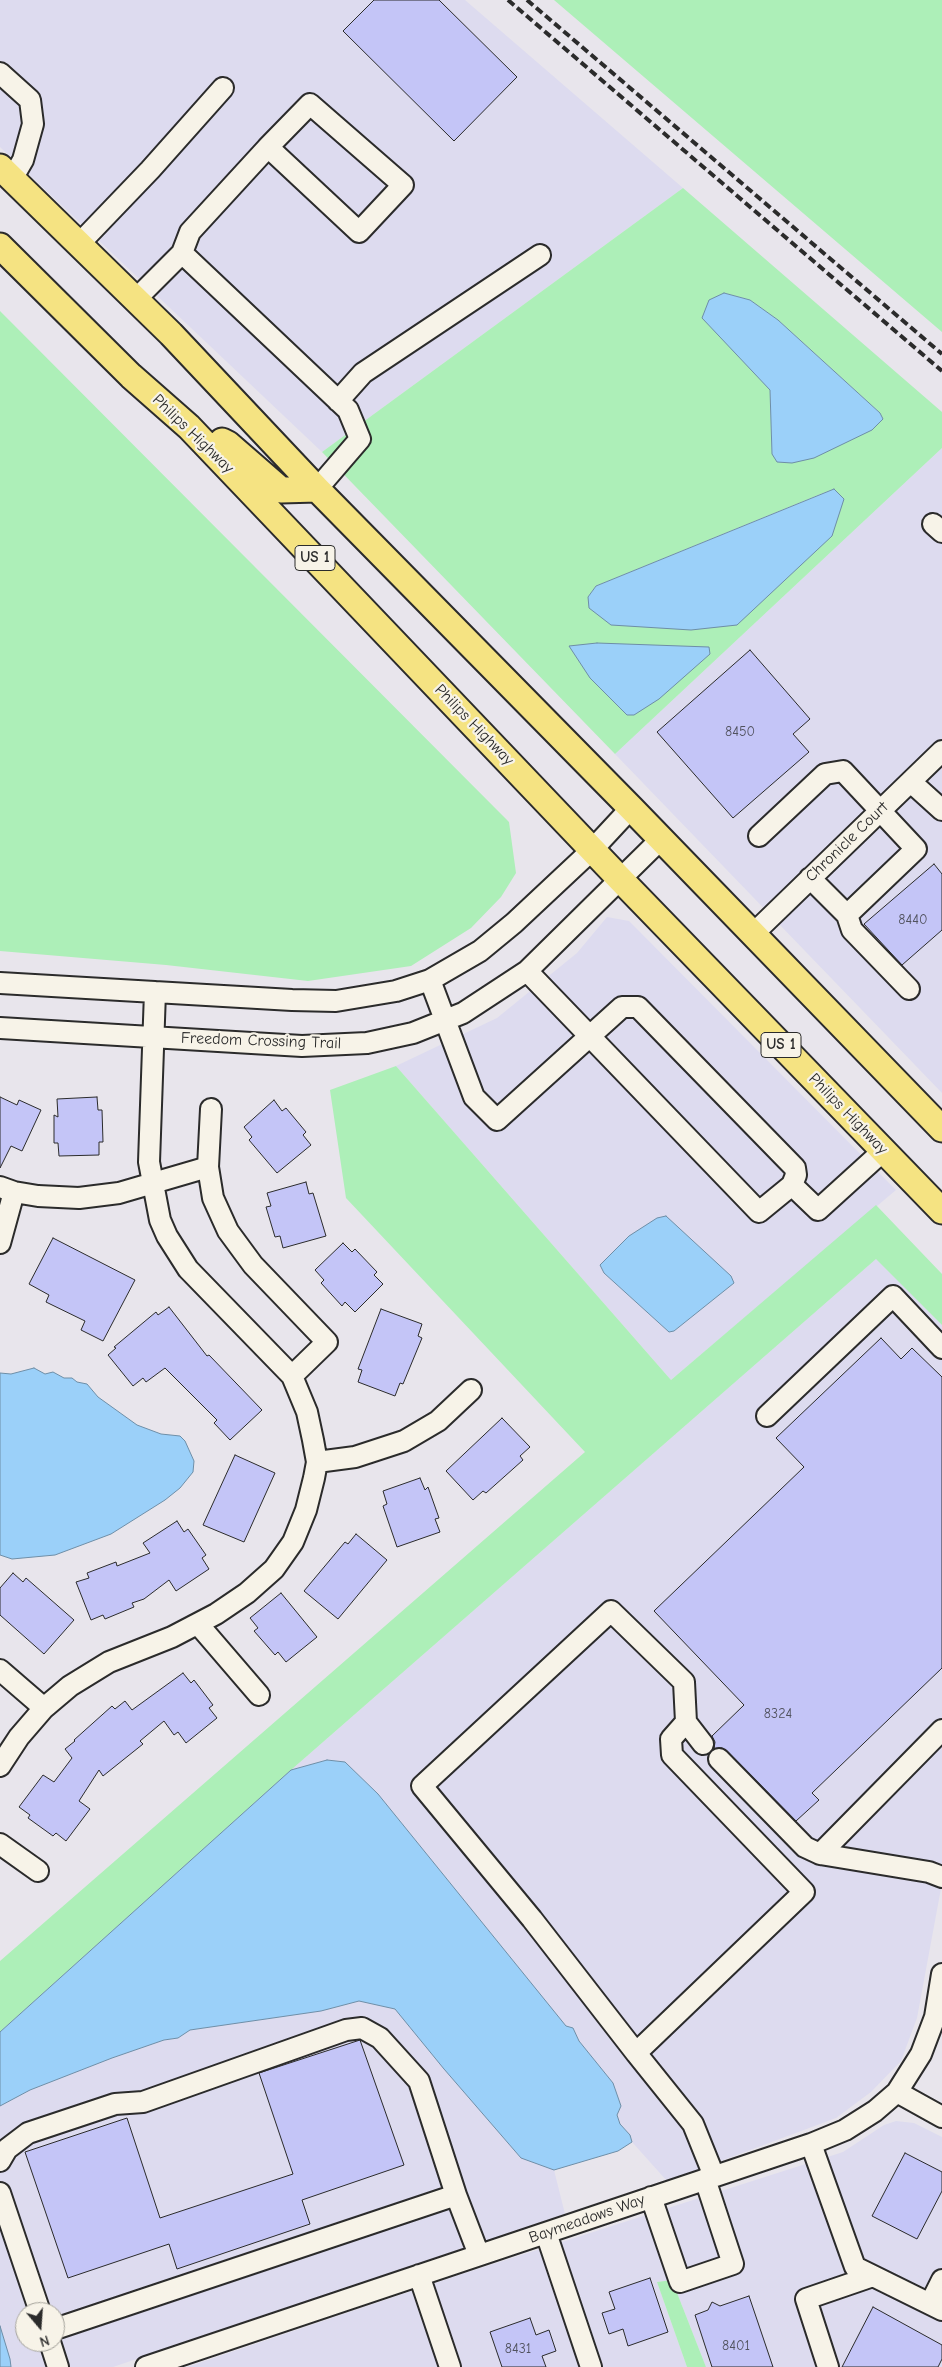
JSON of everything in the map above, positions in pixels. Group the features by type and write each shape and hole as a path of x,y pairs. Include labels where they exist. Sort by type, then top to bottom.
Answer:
{"main road":[{"path":"6,173 135,300 942,1129"},
{"name":"Philips Highway","path":"0,246 130,376 189,427 592,850 942,1211"},
{"path":"189,427 228,444 281,490 317,488"}],"street":[{"path":"0,73 30,100 33,124 23,160 6,173"},
{"path":"79,244 150,170 223,88"},
{"path":"135,300 182,253 190,232 268,147 310,104 403,185 359,232 268,147"},
{"path":"182,253 348,410 360,440 317,488"},
{"path":"338,401 363,373 540,255"},
{"name":"Chronicle Court","path":"753,934 942,751"},
{"path":"759,836 825,774 843,771 916,849 846,915"},
{"path":"911,782 941,810"},
{"path":"0,983 336,1001 396,991 430,980 480,951 514,923 592,850 631,808"},
{"name":"Freedom Crossing Trail","path":"0,1028 302,1046 336,1046 390,1039 446,1021 490,997 526,971 661,839"},
{"path":"810,878 846,915 852,930 909,989"},
{"path":"430,980 474,1097 497,1120 588,1036 622,1007 638,1006 795,1168 796,1175 792,1185 759,1212 588,1036 526,971"},
{"path":"0,1766 19,1737 44,1708 70,1686 109,1662 172,1637 198,1624 247,1593 274,1569 292,1542 306,1510 317,1462 307,1412 292,1376 188,1269 167,1236 160,1220 149,1162 155,992"},
{"path":"212,1109 208,1167 213,1198 228,1231 253,1266 327,1342 292,1376"},
{"path":"792,1185 818,1210 883,1150"},
{"path":"0,1242 7,1189 38,1196 79,1198 118,1193 208,1167"},
{"path":"767,1416 893,1296 942,1348"},
{"path":"317,1462 355,1456 404,1441 438,1421 471,1390"},
{"path":"651,2197 680,2282 733,2264 710,2178 693,2124 532,1920 422,1786 612,1611 684,1682 686,1722 703,1744"},
{"path":"198,1624 259,1695"},
{"path":"0,1670 44,1708"},
{"path":"636,2053 804,1892 672,1756 671,1739 686,1722"},
{"path":"820,1854 942,1730"},
{"path":"719,1759 805,1847 820,1854 929,1872 942,1877"},
{"path":"0,1844 38,1871"},
{"name":"Baymeadows Way","path":"146,2367 812,2144 845,2130 874,2111 897,2092 920,2054 935,2017 942,1974"},
{"path":"0,2162 7,2149 28,2133 115,2104 143,2102 346,2030 362,2028 380,2038 419,2082 456,2195 479,2255"},
{"path":"897,2092 942,2117"},
{"path":"812,2144 855,2267 936,2307 942,2280"},
{"path":"0,2193 37,2302"},
{"path":"65,2326 456,2195"},
{"path":"546,2233 591,2367"},
{"path":"419,2275 450,2367"},
{"path":"828,2367 806,2299 874,2276"},
{"path":"53,2352 58,2367"}],"shaded area":[{"path":"0,0 465,0 683,188 322,452 0,147"},
{"path":"942,448 942,1093 615,754"},
{"path":"607,917 629,921 896,1190 671,1380 396,1066 497,1018 577,953","holes":["601,1265 734,1283 674,1331 669,1332 604,1273"]},
{"path":"877,1258 942,1325 942,1883 917,2018 901,2061 871,2092 836,2118 667,2181 632,2142 630,2135 620,2124 617,2115 621,2106 613,2083 579,2041 573,2028 566,2026 378,1794 345,1762 327,1760 291,1770"},
{"path":"359,2001 395,2009 521,2158 554,2170 565,2214 113,2367 11,2367 0,2326 0,2106 30,2090 112,2058 164,2040 178,2038 190,2030 321,2011"},
{"path":"896,2121 914,2123 942,2137 942,2367 706,2367 672,2280 657,2282 687,2367 187,2367 459,2275 843,2152 884,2125"}],"green space":[{"path":"554,0 942,0 942,332"},
{"path":"683,188 942,412 942,448 615,754 322,452","holes":["724,293 750,300 778,320 880,413 882,419 772,454 770,390","833,489 588,597 596,586"]},
{"path":"0,311 509,822 516,873 501,897 471,928 411,966 308,981 166,965 0,951"},
{"path":"396,1066 671,1380 876,1205 942,1274 942,1325 876,1259 291,1770 0,2032 0,1961 585,1452 346,1198 330,1090"},
{"path":"672,2280 706,2367 687,2367 657,2282"}],"water":[{"path":"724,293 750,300 778,320 880,413 883,419 872,430 814,458 792,463 777,462 772,454 770,390 702,318 709,300"},
{"path":"834,489 844,499 832,536 737,625 691,630 611,625 589,608 588,597 596,586"},
{"path":"597,643 709,647 710,654 659,699 634,715 627,715 590,678 569,646"},
{"path":"666,1216 731,1276 734,1283 674,1331 669,1332 604,1273 600,1265 629,1236 657,1218"},
{"path":"34,1368 45,1374 53,1372 64,1378 72,1378 77,1382 87,1384 98,1397 137,1425 161,1434 180,1436 185,1441 194,1461 193,1472 180,1488 165,1500 111,1534 55,1555 12,1559 0,1555 0,1373 11,1374"},
{"path":"327,1760 345,1762 378,1794 566,2026 573,2028 579,2041 613,2083 621,2106 617,2115 620,2124 630,2135 632,2142 618,2151 554,2170 521,2158 395,2009 359,2001 321,2011 190,2030 178,2038 164,2040 112,2058 30,2090 0,2106 0,2032 291,1770"},
{"path":"0,2326 10,2359 11,2367 0,2367"}],"building":[{"path":"374,0 439,0 517,77 454,141 343,31"},
{"path":"750,650 810,719 793,734 809,752 733,818 657,732"},
{"path":"934,864 942,874 942,930 902,965 864,924"},
{"path":"0,1097 17,1105 19,1100 41,1110 22,1151 11,1146 0,1168"},
{"path":"97,1097 98,1110 102,1110 103,1142 99,1142 99,1155 59,1156 58,1143 54,1143 54,1115 58,1117 57,1099"},
{"path":"274,1100 282,1111 286,1108 306,1132 303,1135 311,1145 277,1173 249,1140 252,1137 244,1127"},
{"path":"306,1182 309,1194 313,1193 326,1236 283,1248 280,1236 275,1237 266,1207 271,1206 267,1193"},
{"path":"53,1238 135,1280 103,1341 81,1330 85,1321 46,1302 49,1295 29,1284"},
{"path":"343,1243 352,1252 355,1249 377,1272 374,1275 383,1284 355,1312 345,1302 342,1306 321,1283 324,1280 315,1270"},
{"path":"169,1307 207,1356 209,1355 262,1410 230,1440 214,1423 217,1420 165,1368 146,1382 143,1378 133,1386 108,1355 116,1348 114,1347 156,1312 158,1315"},
{"path":"381,1309 422,1324 418,1336 422,1338 403,1384 400,1383 395,1396 358,1382 362,1370 358,1369"},
{"path":"881,1338 901,1359 912,1348 942,1377 942,1668 812,1793 819,1800 796,1821 727,1751 722,1748 714,1749 715,1742 712,1736 744,1705 654,1611 804,1467 776,1438"},
{"path":"502,1418 530,1447 520,1456 523,1460 486,1493 483,1491 473,1500 446,1471"},
{"path":"235,1455 275,1473 244,1542 203,1525"},
{"path":"420,1478 425,1490 428,1487 439,1518 435,1519 440,1532 397,1547 383,1506 387,1504 383,1491"},
{"path":"177,1521 184,1532 188,1529 206,1555 202,1558 209,1569 176,1591 169,1580 144,1599 132,1603 134,1607 105,1619 103,1615 91,1620 76,1582 89,1578 87,1573 116,1562 117,1566 150,1553 143,1543"},
{"path":"356,1534 387,1560 338,1619 304,1591 345,1542 348,1544"},
{"path":"13,1573 23,1582 26,1578 74,1620 44,1654 0,1615 0,1588"},
{"path":"281,1593 317,1637 286,1662 278,1652 275,1655 254,1631 258,1628 250,1618"},
{"path":"183,1673 191,1683 194,1680 213,1705 209,1708 217,1718 186,1743 178,1732 174,1735 164,1721 140,1741 143,1744 103,1776 99,1770 79,1801 90,1809 66,1841 56,1833 53,1836 28,1818 30,1815 19,1807 43,1775 54,1782 72,1758 65,1749 74,1740 112,1706 115,1709 125,1701 132,1710"},
{"path":"360,2040 404,2165 302,2200 310,2224 177,2269 169,2244 68,2278 25,2152 127,2118 160,2218 293,2174 259,2073"},
{"path":"905,2153 942,2172 942,2191 917,2239 872,2216"},
{"path":"650,2278 668,2332 628,2346 623,2329 609,2334 602,2313 615,2309 609,2292"},
{"path":"749,2296 773,2367 712,2367 695,2315 708,2310 712,2302 720,2306"},
{"path":"873,2307 942,2345 942,2359 938,2367 842,2367"},
{"path":"530,2318 536,2335 549,2330 556,2351 542,2356 546,2367 502,2367 490,2332"}],"railway":[{"path":"508,0 942,371"},
{"path":"527,0 942,354"}]}
